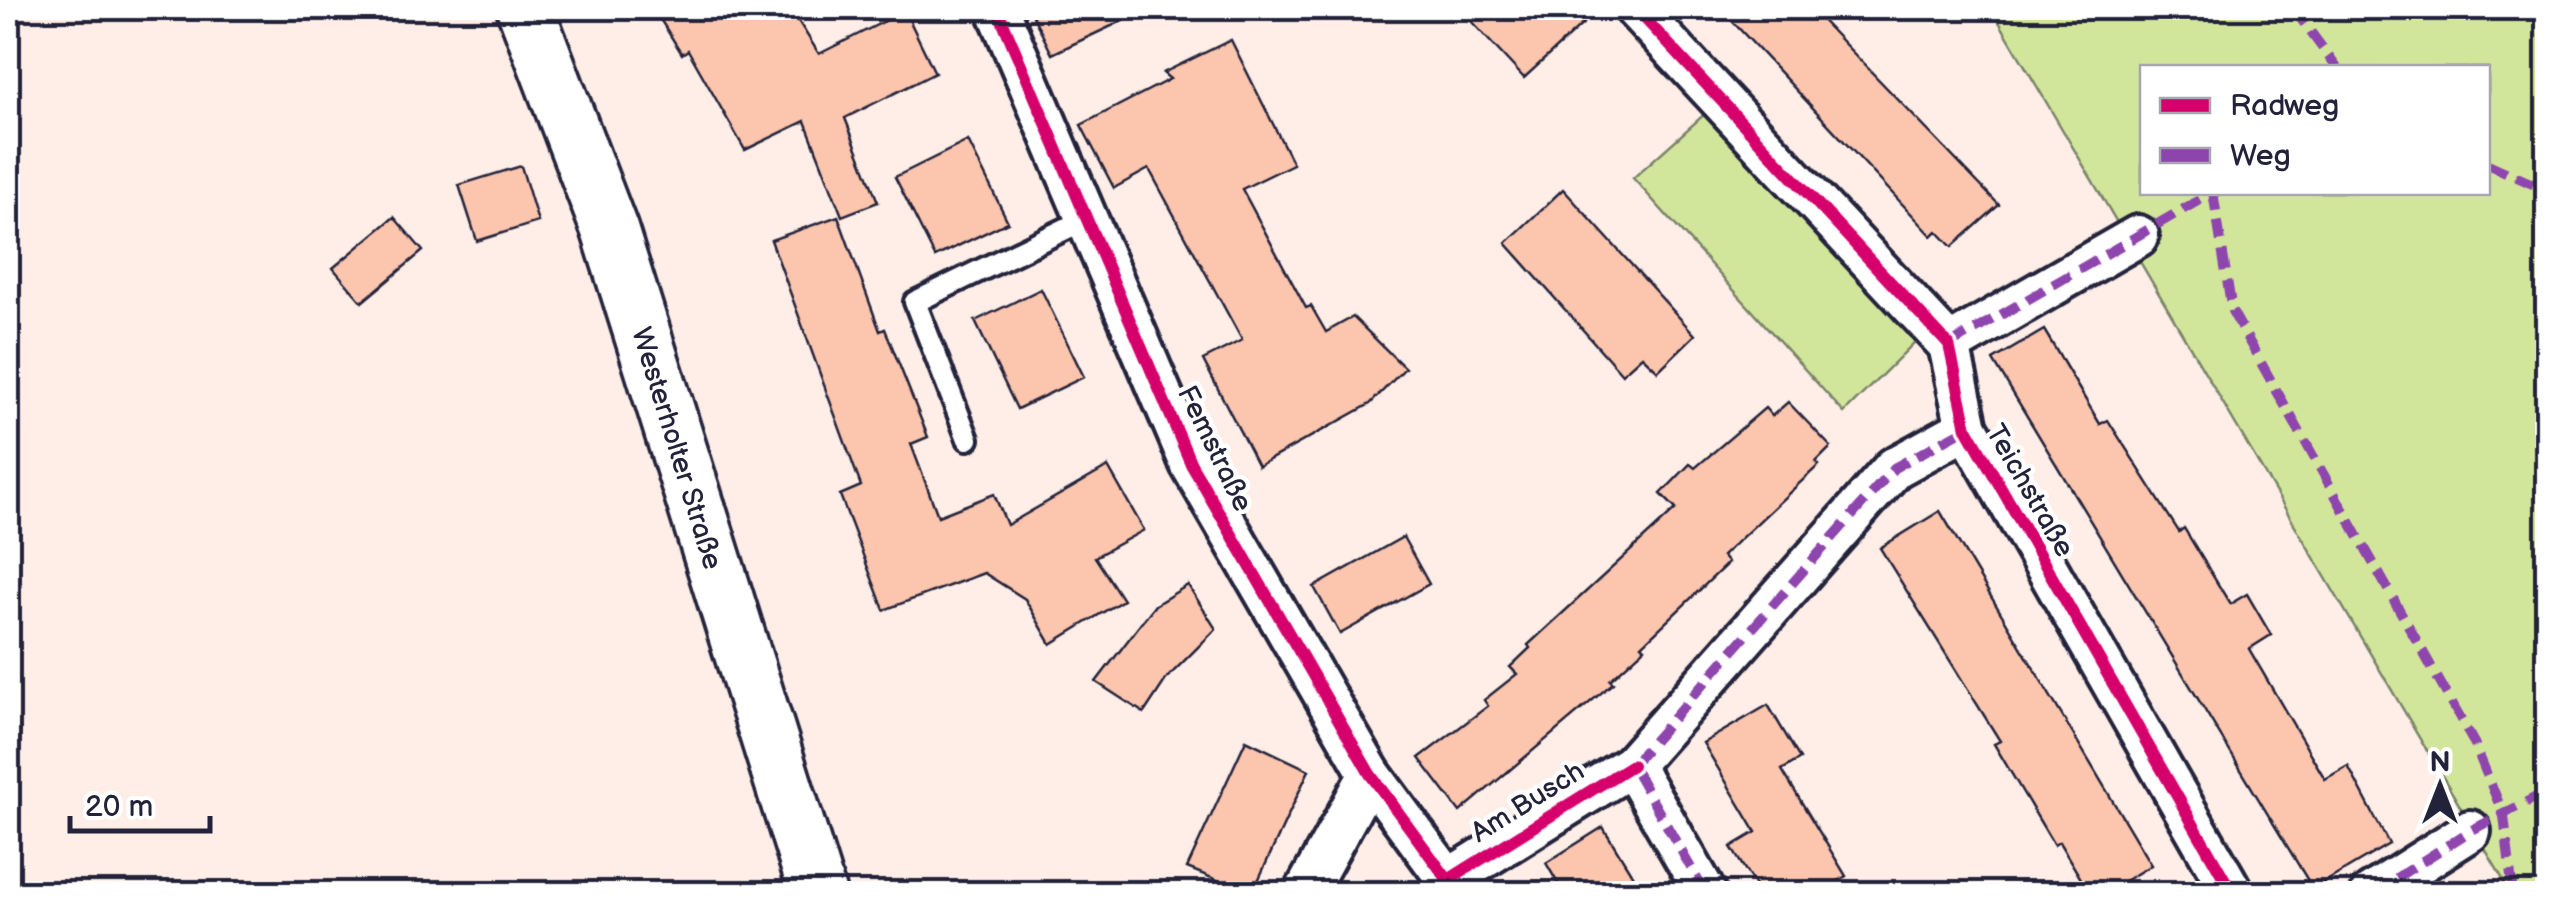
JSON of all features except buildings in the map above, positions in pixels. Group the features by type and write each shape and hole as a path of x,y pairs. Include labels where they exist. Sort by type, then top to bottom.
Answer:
{"main road":[{"name":"Westerholter Straße","path":"525,8 610,231 818,894"}],"street":[{"name":"Femstraße","path":"997,8 1191,464 1370,774 1448,880"},
{"name":"Teichstraße","path":"1635,8 1948,345 1967,428 2233,894"},
{"path":"1948,345 2138,236"},
{"name":"Am Busch","path":"1448,880 1632,764 1894,468 1967,428"},
{"path":"1632,764 1706,894"},
{"path":"1304,894 1370,774"},
{"path":"2370,894 2470,831"}],"lane":[{"path":"968,439 915,302 1086,219"}],"green space":[{"path":"1986,8 2547,8 2547,893 2511,893 1998,20"},
{"path":"1708,111 1921,336 1844,413 1633,178"}],"marked path":[{"path":"2293,8 2335,65"},
{"path":"2490,165 2548,191"},
{"path":"1949,345 2208,195"},
{"path":"2213,195 2232,311 2474,743 2504,816 2513,894"},
{"path":"1706,894 1632,765 1894,468 1967,428"},
{"path":"2371,894 2470,831 2548,791"}],"cycle path":[{"path":"997,8 1191,464 1370,774 1448,880 1632,765"},
{"path":"1635,8 1949,345 1967,428 2233,894"}]}
